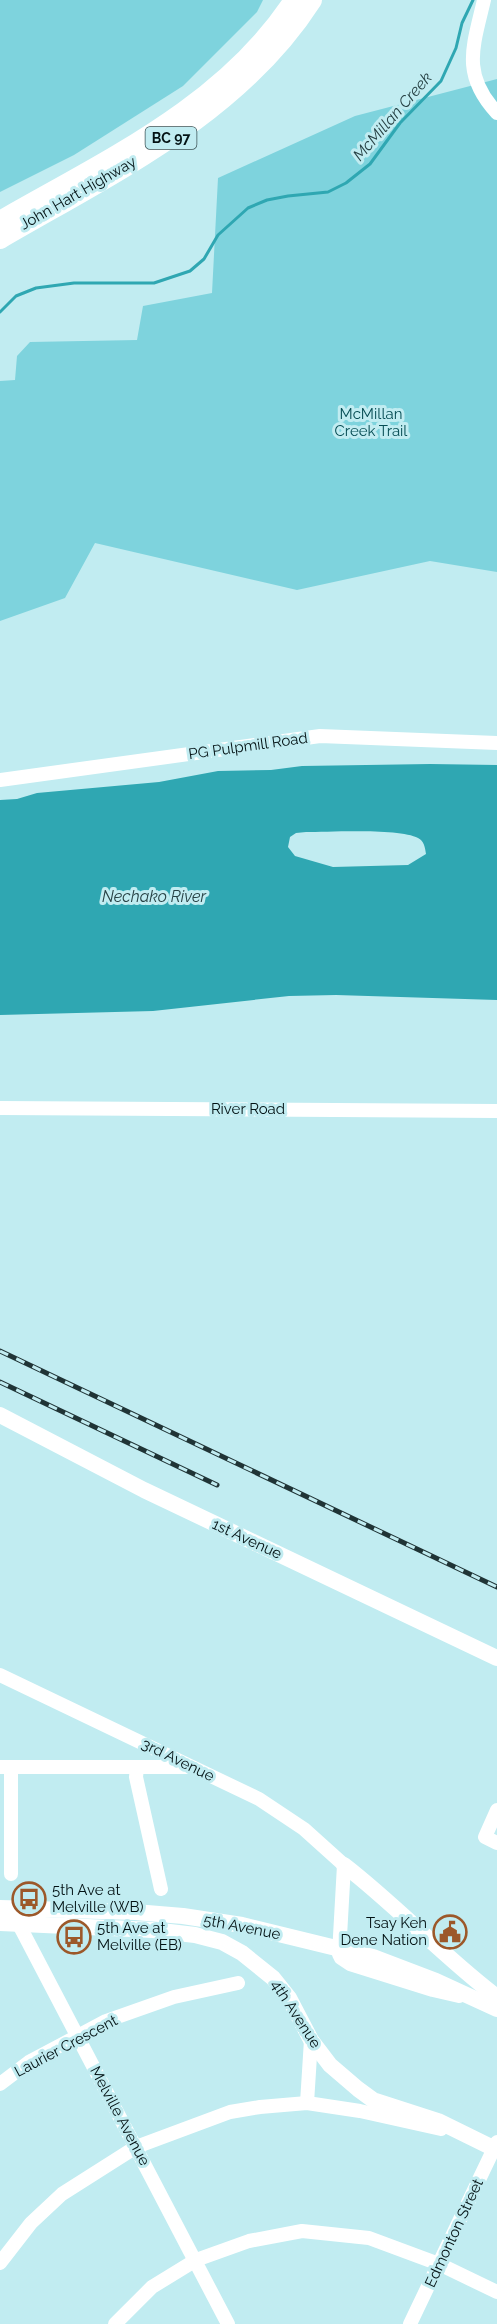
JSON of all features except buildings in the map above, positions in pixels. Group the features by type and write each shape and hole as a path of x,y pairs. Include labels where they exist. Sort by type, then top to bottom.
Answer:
{"highway":[{"name":"John Hart Highway","path":"0,221 163,127 210,93 245,61 294,0"},
{"name":"John Hart Highway","path":"0,239 174,137 218,104 253,72 293,29 312,0"}],"main road":[{"name":"1st Avenue","path":"0,1415 144,1490 497,1658"},
{"path":"344,1865 497,1997"},
{"name":"5th Avenue","path":"5,1908 183,1916 242,1925 339,1948 412,1971 497,2009"},
{"name":"5th Avenue","path":"0,1923 153,1930 195,1935 222,1942"},
{"name":"4th Avenue","path":"222,1942 242,1953 273,1978 289,1998 311,2040 330,2065 373,2100 438,2121 496,2146"}],"street":[{"path":"484,0 472,47 474,78 483,98 497,113"},
{"name":"PG Pulpmill Road","path":"0,780 320,736 497,743"},
{"name":"River Road","path":"0,1108 497,1111"},
{"name":"3rd Avenue","path":"0,1675 193,1767 281,1813 304,1829 344,1865"},
{"path":"11,1874 5,1767 193,1767"},
{"path":"137,1768 136,1777 161,1889"},
{"path":"497,1810 485,1837 497,1842"},
{"path":"339,1948 344,1865"},
{"name":"Melville Avenue","path":"5,1908 18,1924 228,2324"},
{"name":"Laurier Crescent","path":"0,2084 29,2062 106,2021 174,1997 238,1983"},
{"path":"307,2103 311,2040"},
{"name":"4th Avenue","path":"0,2263 31,2223 62,2194 136,2147 230,2112 307,2103 370,2113 464,2133"},
{"name":"Edmonton Street","path":"410,2324 496,2146"},
{"path":"115,2324 152,2288 196,2260 249,2241 302,2231 369,2238 439,2264 497,2292"}],"green space":[{"path":"0,0 263,0 257,12 183,86 74,155 0,192"},
{"name":"McMillan Creek Trail","path":"497,79 497,572 430,561 297,590 95,543 65,598 0,621 0,381 15,380 17,356 30,342 137,340 143,306 212,293 218,178 355,116"}],"water":[{"name":"Nechako River","path":"497,765 497,1000 336,995 289,996 153,1011 0,1015 0,800 17,799 37,793 159,782 218,771 271,770 302,766","holes":["347,831 409,835 422,841 426,854 408,865 333,867 295,856 288,847 290,837 296,833"]}],"waterway":[{"name":"McMillan Creek","path":"0,312 16,296 36,288 74,283 154,283 190,271 204,259 218,235 248,208 267,200 328,192 346,183 370,164 400,123 441,81 456,48 462,23 473,0"}],"railway":[{"path":"0,1351 497,1587"},
{"path":"0,1382 217,1485"}],"place":[{"name":"5th Ave at Melville (WB)","path":"29,1899"},
{"name":"Tsay Keh Dene Nation","path":"450,1932"},
{"name":"5th Ave at Melville (EB)","path":"74,1937"}]}
